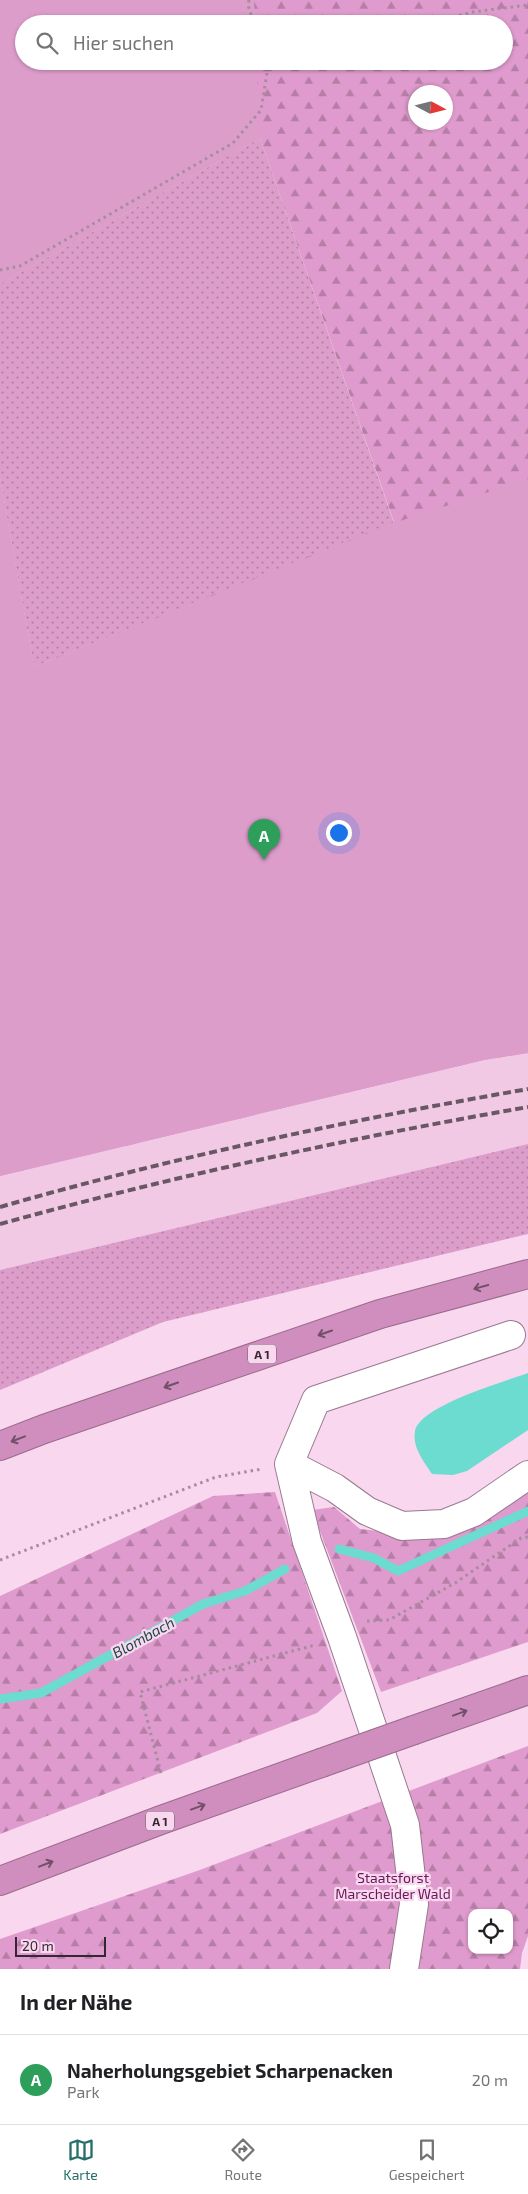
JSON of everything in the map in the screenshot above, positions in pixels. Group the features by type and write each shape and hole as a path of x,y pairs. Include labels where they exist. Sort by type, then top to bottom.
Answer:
{"highway":[{"name":"A 1","path":"0,1446 44,1429 380,1314 528,1274"},
{"name":"A 1","path":"0,1881 161,1820 528,1690"}],"lane":[{"path":"404,1969 414,1904 406,1825 307,1542 289,1464 316,1400 511,1335"},
{"path":"289,1464 335,1488 367,1511 402,1526 444,1524 474,1512 528,1475"}],"path":[{"path":"249,0 248,5 251,15"},
{"path":"461,15 528,5"},
{"path":"0,270 20,266 233,143 261,110 267,70"},
{"path":"0,1560 216,1477 289,1464"},
{"path":"161,1773 140,1692 339,1630 389,1620 455,1583 521,1538 528,1537"}],"shaded area":[{"path":"0,0 254,0 255,15 15,15 15,70 256,70 260,138 0,284"},
{"path":"260,138 394,523 34,667 0,478 0,284"},
{"path":"0,478 34,667 394,523 528,479 528,1053 484,1060 0,1176"},
{"path":"528,1053 528,1144 0,1270 0,1176 484,1060"},
{"path":"528,1144 528,1234 163,1322 0,1390 0,1270"},
{"path":"528,1373 528,1430 467,1471 453,1475 432,1474 419,1454 415,1443 415,1432 420,1422 446,1404"}],"green space":[{"path":"0,0 528,0 528,1053 484,1060 0,1176 0,478 34,667 394,522 260,138 0,284"},
{"path":"528,1483 528,1642 381,1692 312,1510 334,1507 360,1529 433,1537"},
{"path":"275,1492 342,1691 317,1713 0,1834 0,1596 213,1496"},
{"name":"Staatsforst Marscheider Wald","path":"528,1746 528,1936 522,1953 520,1969 0,1969 0,1939 197,1871"}],"waterway":[{"name":"Blombach","path":"339,1549 374,1558 398,1571 528,1511"},
{"name":"Blombach","path":"0,1699 41,1693 203,1604 245,1591 285,1569"}],"railway":[{"path":"0,1207 131,1172 262,1141 395,1113 528,1089"},
{"path":"0,1224 65,1206 262,1159 528,1107"}],"place":[{"name":"Naherholungsgebiet Scharpenacken","path":"264,860"}]}
